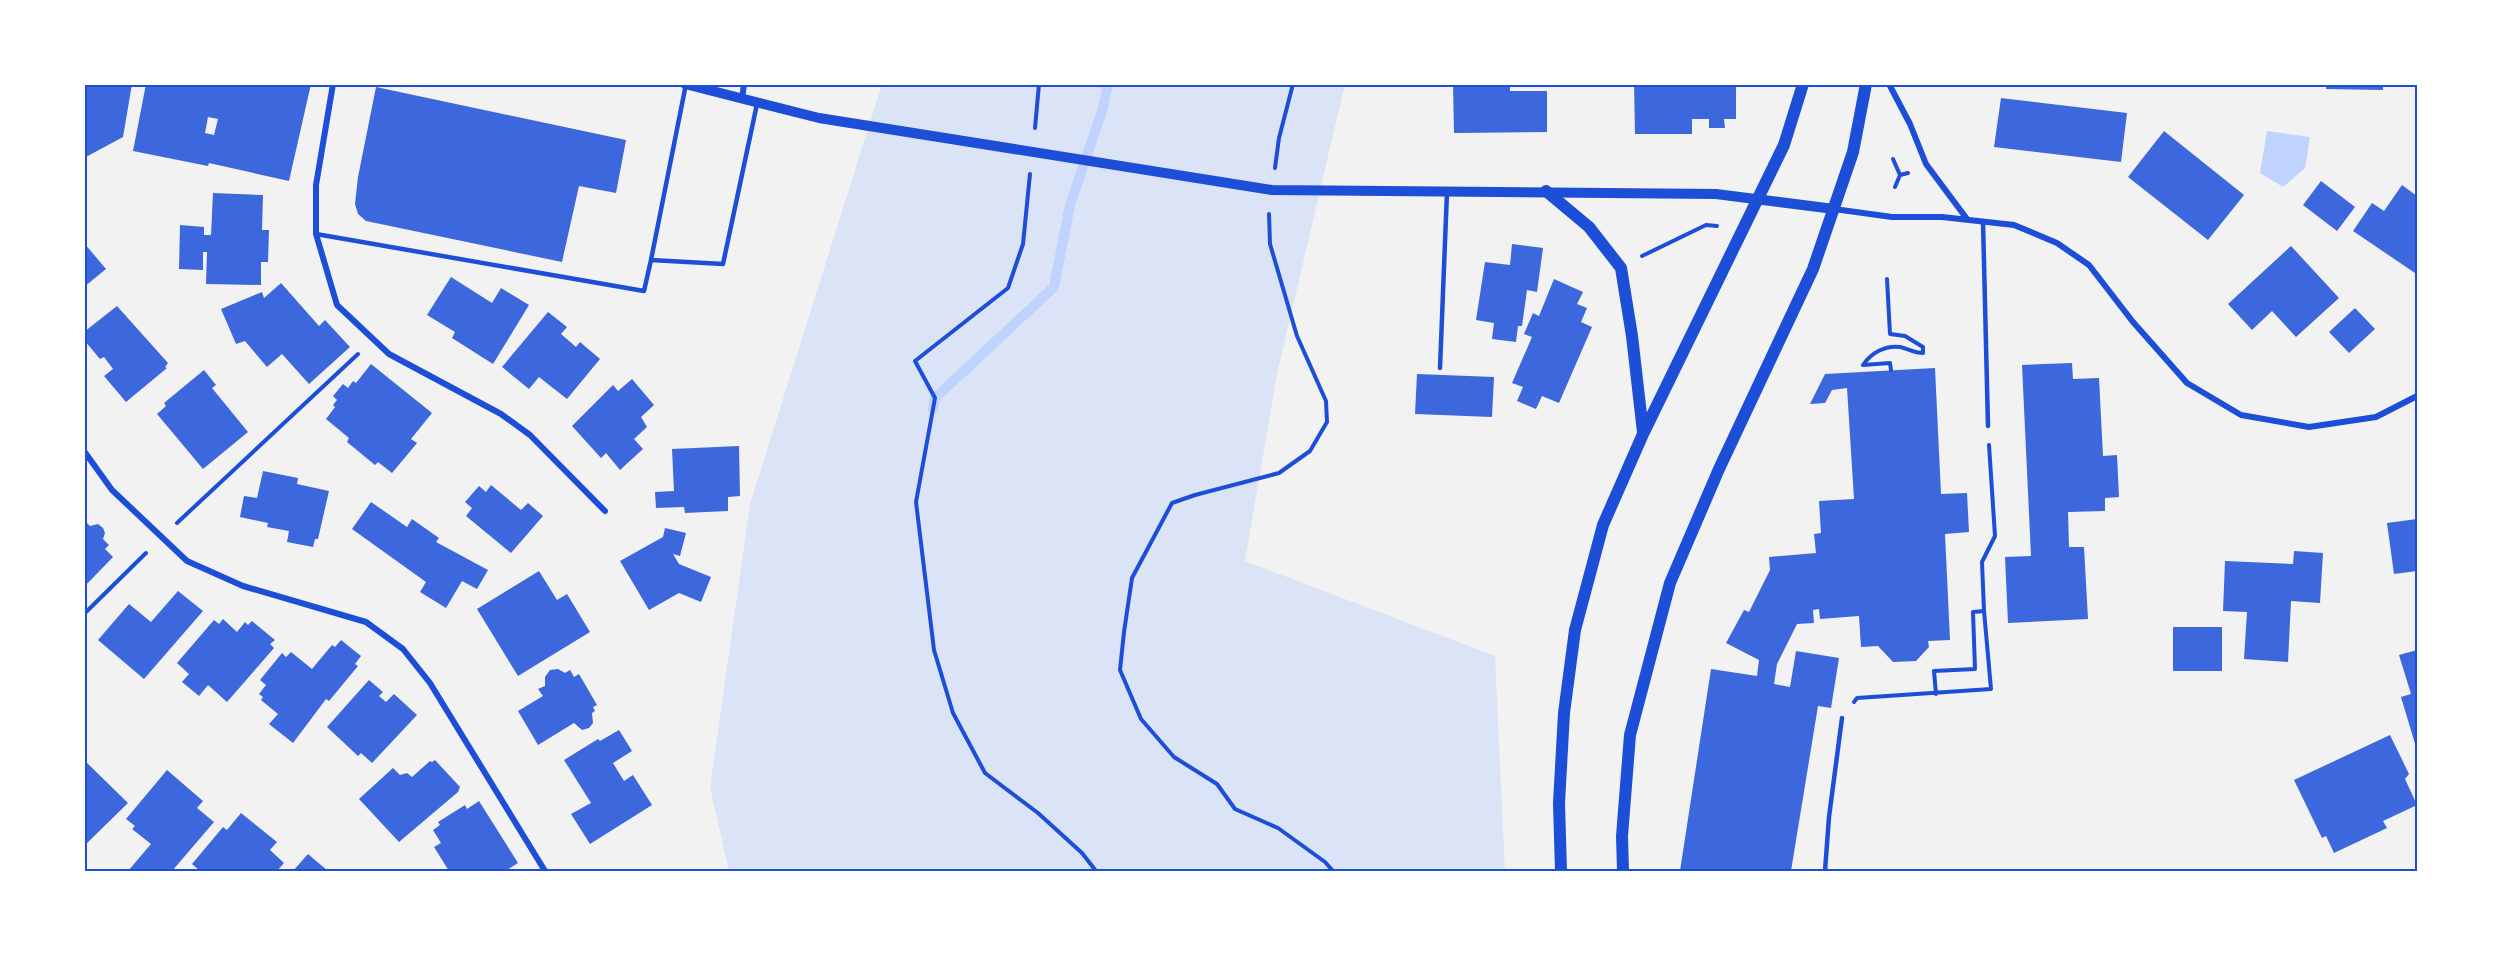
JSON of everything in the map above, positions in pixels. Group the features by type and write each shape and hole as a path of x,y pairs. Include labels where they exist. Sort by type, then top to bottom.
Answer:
{"main road":[{"path":"1561,871 1559,803 1564,713 1575,630 1603,525 1643,434 1784,145 1803,84"},
{"path":"1623,871 1622,836 1630,735 1670,583 1719,469 1814,269 1853,152 1866,84"},
{"path":"1546,191 1588,227 1621,268 1632,336 1643,434"}],"street":[{"path":"333,84 316,185 316,234 337,305 389,354 501,414 531,435 605,512"},
{"path":"686,84 819,118 1272,190 1716,194 1892,217 1942,217 2014,225 2057,243 2089,265 2133,321 2187,383 2241,415 2309,427 2376,417 2417,396"},
{"path":"742,100 744,84"},
{"path":"1889,84 1910,124 1926,165 1967,220"},
{"path":"84,451 112,490 187,561 243,586 366,622 403,649 430,683 545,871"}],"lane":[{"path":"316,234 644,291 686,84"},
{"path":"651,260 723,264 757,104"},
{"path":"1440,368 1447,192"},
{"path":"1983,221 1988,426"},
{"path":"1825,871 1828,817 1842,718"}],"path":[{"path":"1275,169 1279,138 1293,84"},
{"path":"1893,159 1900,175 1895,187"},
{"path":"1269,211 1270,244 1297,336 1326,401 1327,422 1310,451 1279,473 1172,503 1132,578 1120,670 1141,719 1174,758 1217,784 1236,809 1278,828 1325,862 1333,871"},
{"path":"1639,258 1706,225"},
{"path":"1023,244 1008,288 915,362 935,398 916,502 934,650 953,712 985,773 1038,813 1082,853 1096,871"},
{"path":"1887,279 1890,334 1905,336 1923,347 1923,353 1913,353 1900,347 1885,349 1869,355 1863,364 1890,363 1891,370"},
{"path":"84,614 162,537 374,339"},
{"path":"1842,718 1857,698 1991,689 1982,562 1995,537 1988,426"},
{"path":"1936,694 1934,671 1975,669 1973,612 1984,611"}],"shaded area":[{"path":"882,84 1345,84 1277,374 1245,561 1495,656 1505,871 729,871 710,788 750,504"}],"water":[{"path":"2267,131 2310,137 2305,168 2283,187 2260,173"}],"building":[{"path":"84,84 132,84 123,137 84,158"},
{"path":"146,84 311,84 289,181 209,163 208,166 133,151","holes":["208,117 218,119 214,135 205,133"]},
{"path":"1453,84 1510,84 1510,91 1547,91 1547,132 1454,133"},
{"path":"1634,84 1736,84 1736,119 1724,119 1725,128 1709,128 1709,119 1692,119 1692,134 1635,134"},
{"path":"2326,84 2383,84 2383,90 2326,89"},
{"path":"376,87 626,140 616,193 579,186 562,262 366,221 358,214 355,204 358,177"},
{"path":"2001,98 2127,113 2121,162 1994,147"},
{"path":"2164,131 2244,195 2208,240 2128,177"},
{"path":"2321,181 2355,207 2337,231 2303,205"},
{"path":"2402,185 2417,196 2417,270 2415,273 2353,231 2372,203 2384,211"},
{"path":"213,193 263,195 262,230 269,230 268,262 261,262 261,285 206,284 207,252 203,252 203,270 179,269 180,225 204,227 204,235 211,235"},
{"path":"84,243 106,269 84,287"},
{"path":"1512,244 1543,248 1537,292 1527,290 1522,326 1518,326 1516,342 1492,339 1494,323 1476,320 1485,262 1510,265"},
{"path":"2291,246 2339,298 2296,337 2272,311 2252,330 2228,304"},
{"path":"451,277 492,303 501,288 529,305 493,364 452,338 455,332 427,315"},
{"path":"1554,279 1583,292 1577,304 1587,308 1581,322 1592,327 1559,403 1542,396 1536,409 1517,401 1523,387 1512,383 1532,337 1524,334 1533,313 1539,316"},
{"path":"281,283 319,326 325,320 350,347 309,384 282,354 267,367 245,341 236,344 221,309 262,292 264,298"},
{"path":"117,306 168,363 165,367 167,368 126,402 104,376 113,369 104,357 100,359 84,340 84,332"},
{"path":"2355,308 2375,329 2349,353 2329,332"},
{"path":"548,312 567,327 561,334 576,347 580,342 600,359 567,399 539,377 529,389 502,367"},
{"path":"2072,363 2073,379 2099,378 2103,456 2117,455 2119,497 2105,498 2105,511 2068,512 2069,547 2084,547 2088,619 2008,623 2005,557 2031,556 2022,365"},
{"path":"371,364 432,413 411,439 417,443 392,473 378,462 375,465 347,442 349,438 326,419 335,407 333,405 337,400 333,396 343,384 348,388 353,381 356,383"},
{"path":"1935,368 1941,494 1967,493 1969,532 1945,534 1950,640 1928,641 1929,647 1916,661 1893,662 1878,646 1861,647 1859,616 1820,619 1819,609 1813,610 1814,623 1797,624 1777,664 1774,684 1790,687 1796,651 1839,658 1831,708 1818,706 1791,871 1680,871 1711,669 1757,676 1759,660 1726,643 1744,610 1749,612 1770,570 1769,557 1816,553 1814,534 1821,533 1819,501 1854,499 1847,388 1832,390 1825,403 1810,404 1825,374"},
{"path":"204,370 216,385 212,388 248,432 203,469 157,414 166,406 164,403"},
{"path":"1417,374 1494,377 1492,417 1415,414"},
{"path":"632,379 654,405 641,417 647,427 634,439 643,449 620,470 606,453 601,458 572,426 613,385 618,391"},
{"path":"739,446 740,496 728,497 728,511 685,513 684,507 656,508 655,492 674,491 672,449"},
{"path":"263,471 298,478 297,484 329,491 318,539 315,539 313,547 287,542 289,531 267,527 268,523 240,517 244,496 257,498"},
{"path":"491,485 521,510 528,503 543,516 511,553 466,516 472,508 465,502 479,486 486,492"},
{"path":"371,502 407,527 412,519 439,538 436,542 488,570 477,589 462,581 446,608 420,592 426,582 352,529"},
{"path":"2417,519 2417,571 2394,574 2387,523"},
{"path":"84,520 90,526 98,524 103,528 105,533 103,539 109,545 105,549 113,557 84,587"},
{"path":"665,528 686,533 680,556 673,554 679,564 711,577 701,602 679,593 649,610 620,561 663,537"},
{"path":"2294,551 2323,553 2320,603 2291,601 2288,662 2244,659 2247,612 2223,611 2225,561 2293,564"},
{"path":"539,571 557,600 567,594 590,632 518,676 477,609"},
{"path":"178,591 203,611 144,679 98,640 129,604 151,622"},
{"path":"223,619 237,632 245,622 248,625 252,621 275,640 270,644 274,648 227,702 208,685 199,696 182,682 189,674 177,663 214,620 219,624"},
{"path":"2173,627 2222,627 2222,671 2173,671"},
{"path":"341,640 361,656 355,664 358,666 329,701 326,699 293,743 269,724 278,714 261,700 263,697 259,694 266,685 260,680 282,653 286,657 291,652 312,669 332,645 335,647"},
{"path":"2417,650 2416,747 2401,697 2411,694 2399,655"},
{"path":"558,669 565,673 570,670 574,677 579,674 597,705 593,707 595,711 592,713 593,723 589,728 582,730 574,723 538,745 518,711 543,696 538,689 545,686 545,677 550,670"},
{"path":"369,680 383,692 379,696 386,702 394,694 417,715 372,763 361,753 358,756 327,727"},
{"path":"619,730 632,751 613,763 624,781 633,775 652,805 590,844 571,814 591,803 564,760 598,739 600,741"},
{"path":"2390,735 2409,774 2405,779 2417,805 2383,821 2387,828 2334,853 2326,836 2322,838 2294,780"},
{"path":"84,760 128,803 84,846"},
{"path":"435,760 460,787 458,792 399,842 359,799 393,768 400,775 407,773 412,777 430,761"},
{"path":"167,770 203,801 197,808 214,822 172,871 128,871 151,844 132,829 135,826 126,819"},
{"path":"479,801 518,863 505,871 449,871 434,847 441,843 433,830 440,825 438,822 465,805 467,809"},
{"path":"241,813 277,842 270,850 284,863 277,871 200,871 192,864 223,827 227,830"},
{"path":"308,854 328,871 293,871"}],"waterway":[{"path":"933,409 935,398 1054,287 1070,205 1102,111 1108,84"}]}
